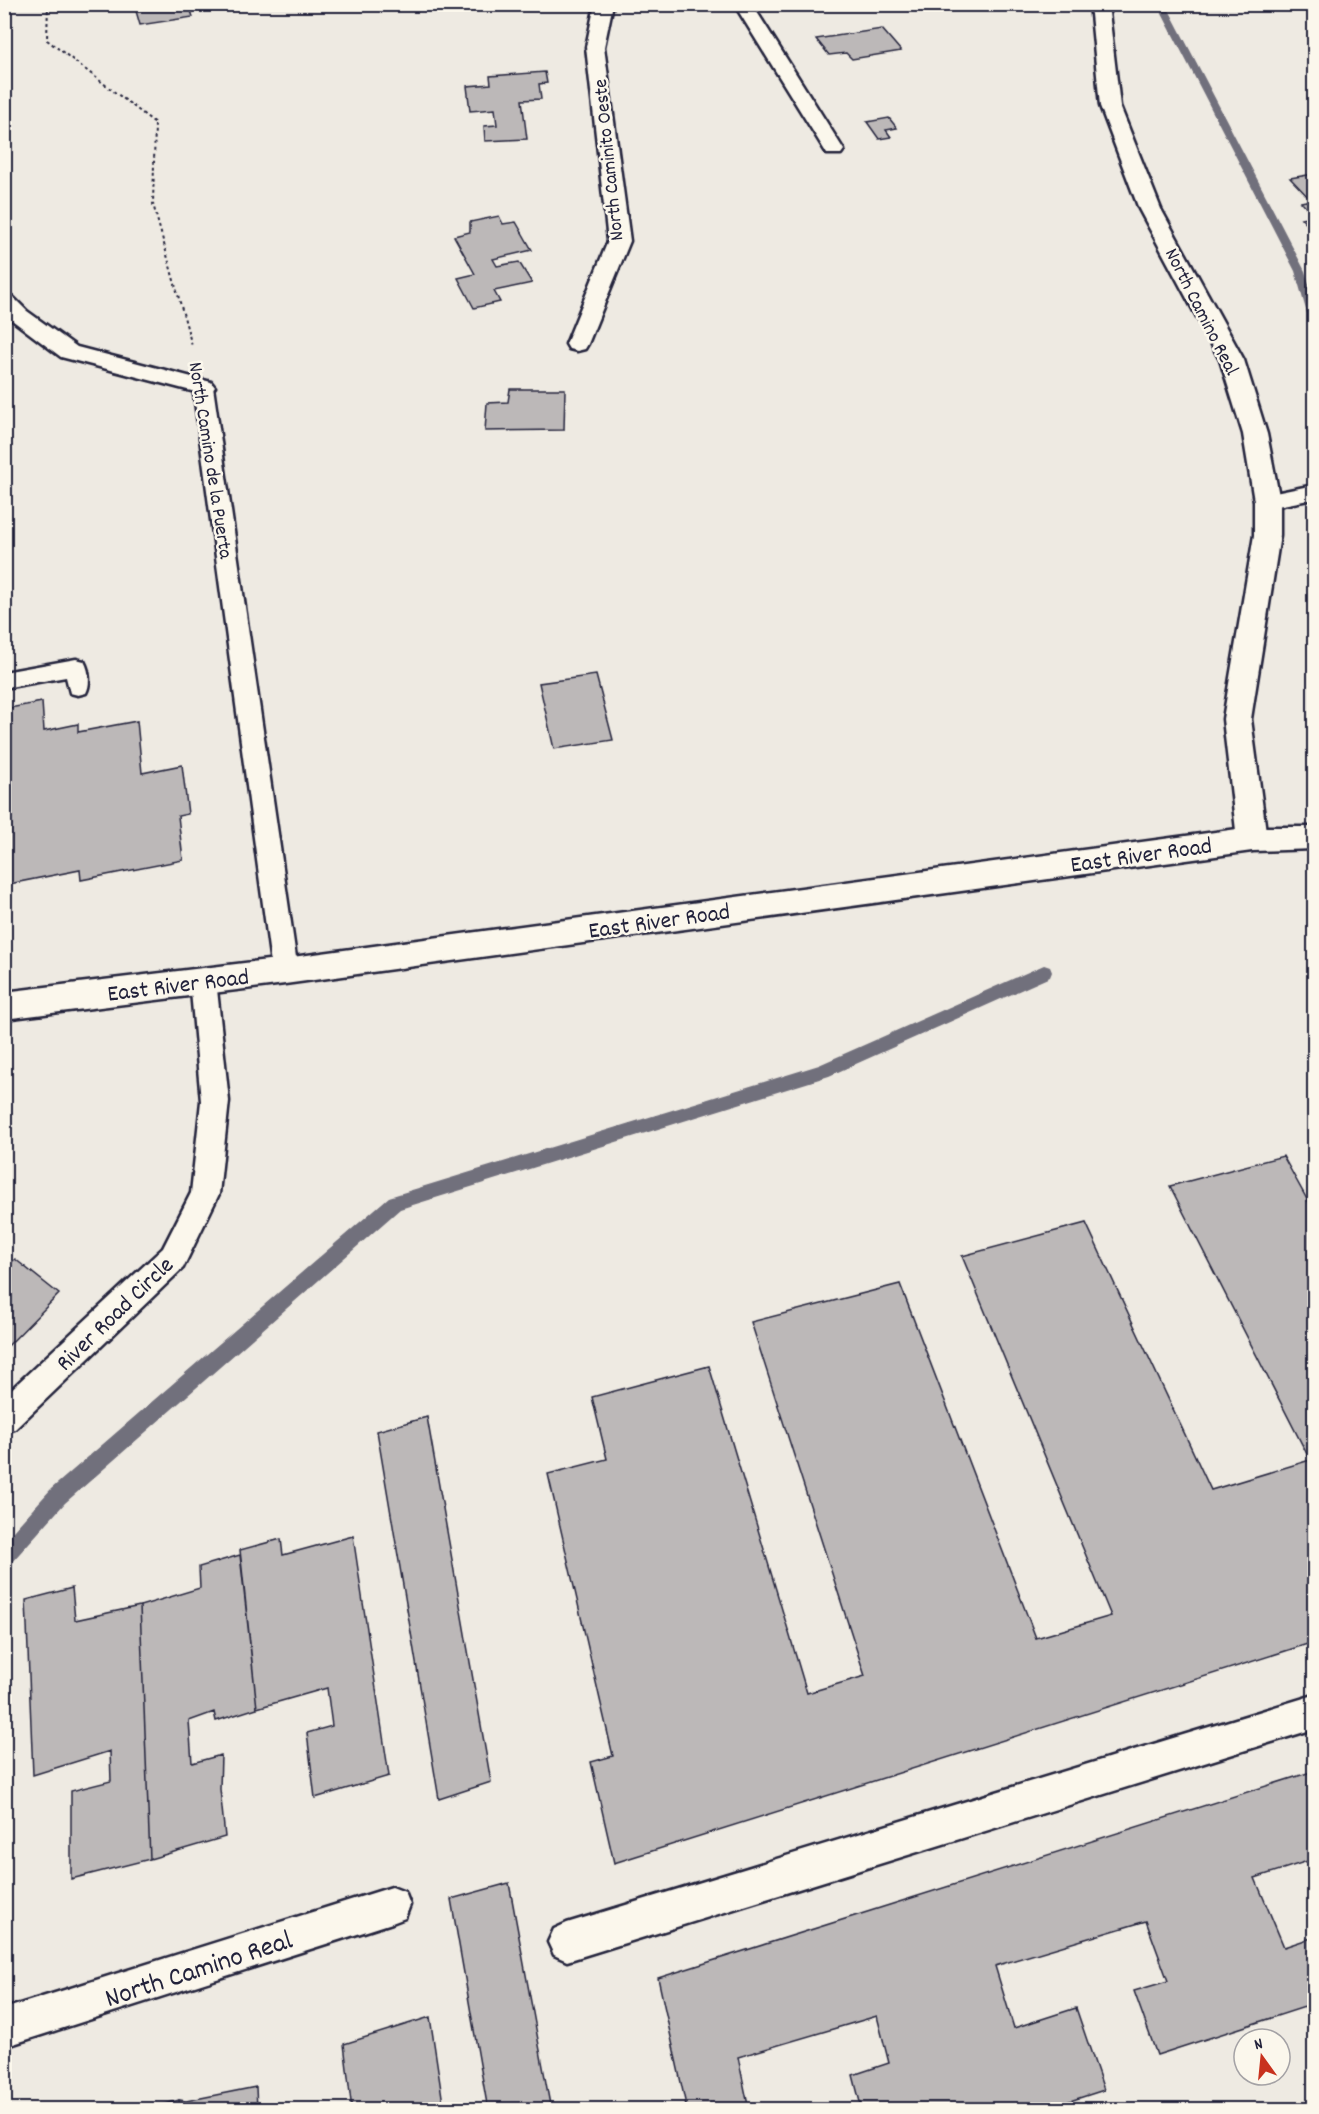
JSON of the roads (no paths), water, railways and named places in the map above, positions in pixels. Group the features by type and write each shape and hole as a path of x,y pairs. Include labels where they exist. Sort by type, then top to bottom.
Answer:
{"street":[{"name":"North Caminito Oeste","path":"577,344 619,241 595,47 604,4"},
{"path":"743,4 834,150"},
{"name":"North Camino Real","path":"1100,4 1098,12 1110,106 1150,209 1232,360 1255,434 1267,501 1267,535 1237,719 1252,839"},
{"path":"4,301 19,316 69,352 203,387"},
{"name":"East River Road","path":"4,1006 285,971 1252,839 1314,838"}],"lane":[{"name":"North Camino de la Puerta","path":"203,387 285,971"},
{"path":"1267,501 1314,492"},
{"path":"4,680 76,667 78,687"},
{"name":"River Road Circle","path":"4,1418 173,1258 205,1194 215,1101 203,980"},
{"path":"567,1942 1314,1712"},
{"name":"North Camino Real","path":"4,2028 392,1905"}],"waterway":[{"path":"1161,4 1300,271 1314,317"},
{"path":"4,1556 58,1496 395,1203 823,1071 1044,972"}]}
